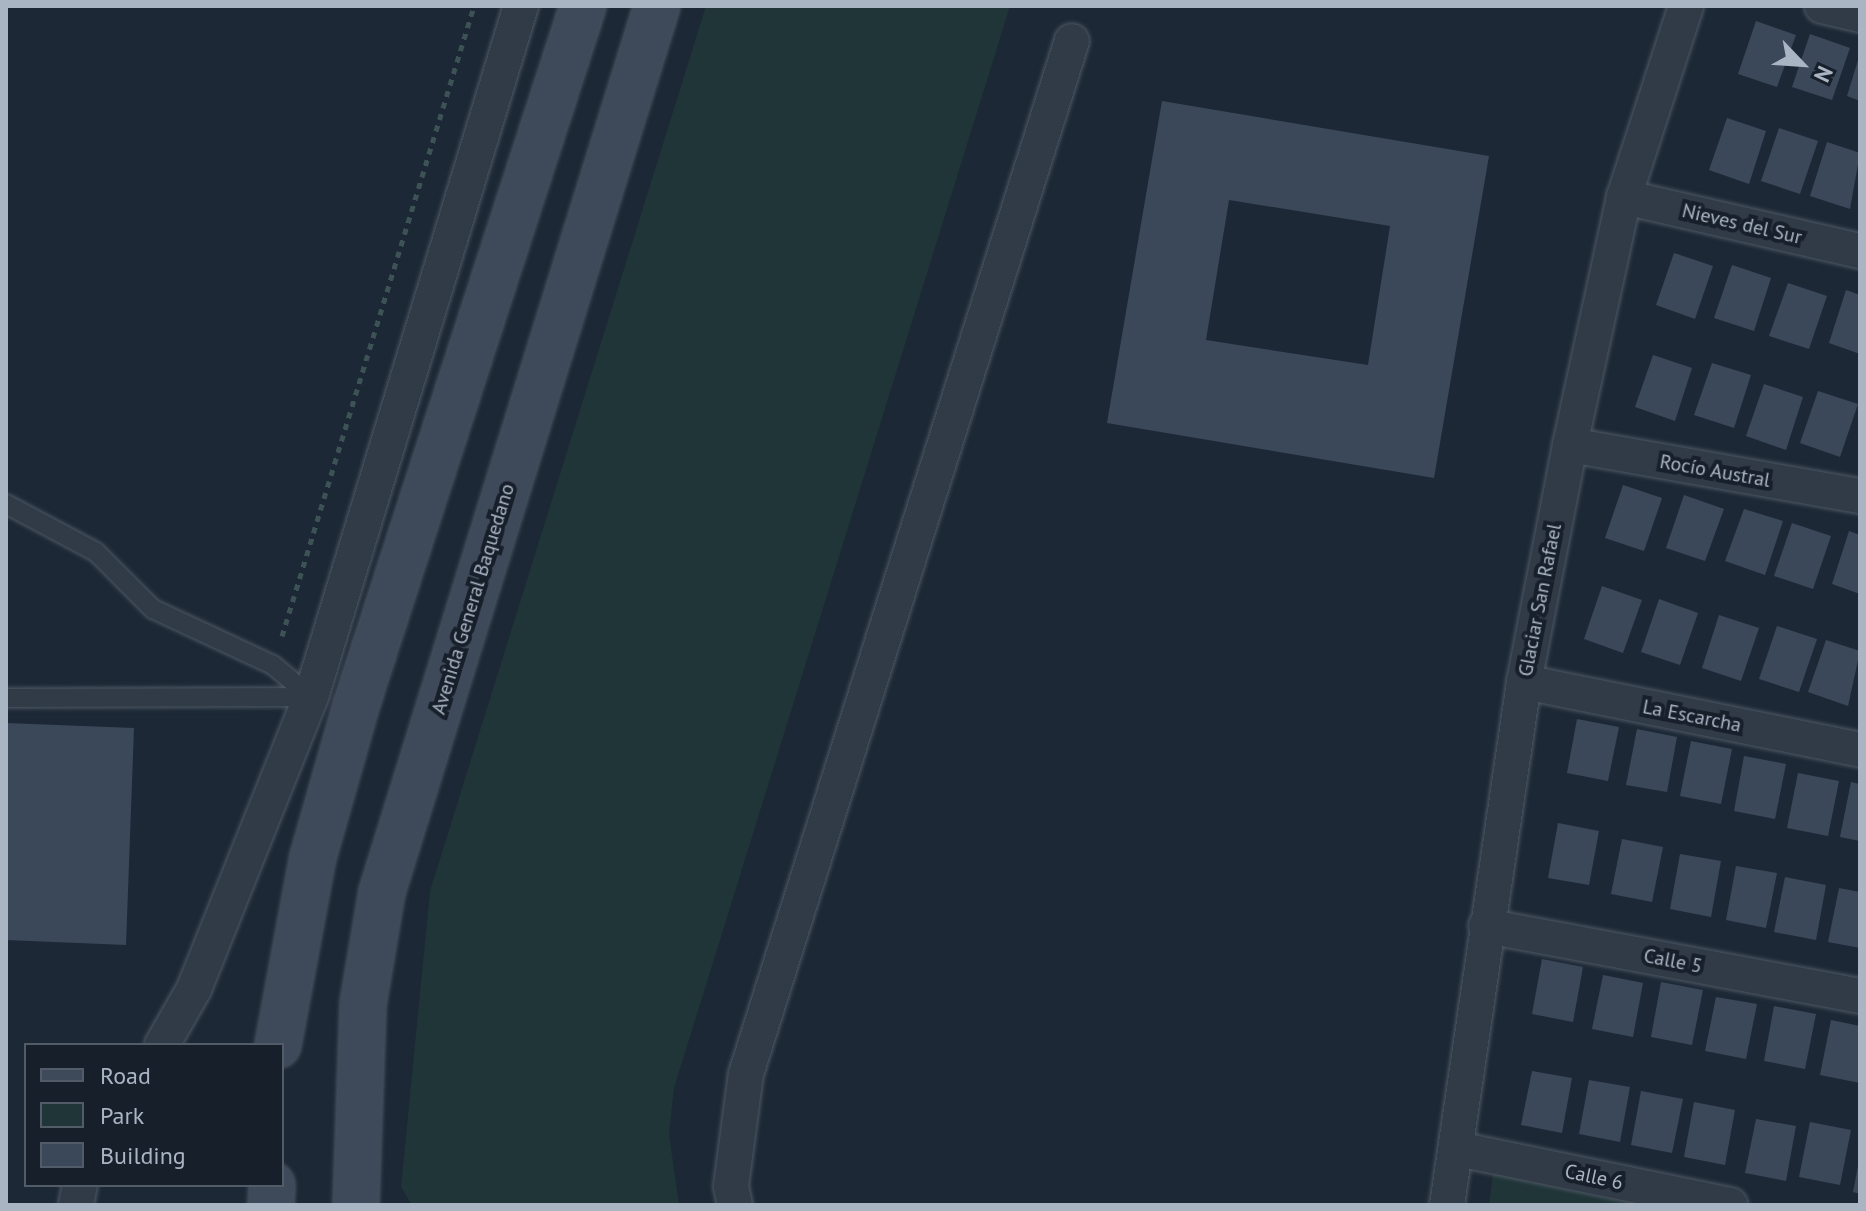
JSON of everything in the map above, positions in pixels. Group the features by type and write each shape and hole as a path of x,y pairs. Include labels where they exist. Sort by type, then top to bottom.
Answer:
{"main road":[{"path":"278,1043 313,857 356,706 583,6"},
{"name":"Avenida General Baquedano","path":"356,1205 363,1004 382,892 657,6"}],"street":[{"path":"163,1043 194,989 311,697 521,6"},
{"name":"Glaciar San Rafael","path":"1447,1205 1458,1149 1486,926 1524,682 1570,445 1624,197 1686,6"},
{"path":"1822,6 1860,15"},
{"path":"735,1205 731,1186 746,1074 1072,41"},
{"name":"Nieves del Sur","path":"1624,197 1860,251"},
{"name":"Rocío Austral","path":"1570,445 1860,496"},
{"name":"La Escarcha","path":"1524,682 1860,750"},
{"name":"Calle 5","path":"1486,926 1860,996"},
{"name":"Calle 6","path":"1458,1149 1730,1205"}],"lane":[{"path":"6,504 96,552 153,609 273,665 311,697"},
{"path":"6,698 311,697"}],"path":[{"path":"273,665 474,6"}],"green space":[{"path":"706,6 1010,6 674,1088 669,1134 679,1205 412,1205 401,1187 430,891"},
{"path":"1493,1173 1638,1205 1489,1205"}],"building":[{"path":"1756,21 1796,35 1777,87 1738,74"},
{"path":"1810,34 1850,48 1832,100 1792,87"},
{"path":"1860,57 1860,101 1847,96"},
{"path":"1162,101 1489,156 1434,478 1107,423","holes":["1229,200 1390,226 1368,365 1206,340"]},
{"path":"1727,118 1766,131 1749,184 1709,170"},
{"path":"1779,128 1818,141 1800,194 1761,181"},
{"path":"1827,142 1860,153 1850,209 1810,196"},
{"path":"1674,253 1713,266 1695,319 1656,305"},
{"path":"1732,265 1771,278 1754,331 1714,318"},
{"path":"1788,283 1827,296 1809,349 1769,336"},
{"path":"1846,290 1860,295 1860,354 1829,343"},
{"path":"1653,355 1692,368 1675,421 1635,407"},
{"path":"1712,363 1751,375 1734,428 1694,415"},
{"path":"1764,384 1803,397 1786,450 1746,436"},
{"path":"1818,391 1858,404 1840,457 1800,443"},
{"path":"1623,485 1662,498 1644,551 1605,538"},
{"path":"1684,495 1724,509 1705,561 1666,548"},
{"path":"1744,509 1783,521 1765,575 1725,561"},
{"path":"1792,523 1831,536 1813,589 1774,576"},
{"path":"1849,531 1860,535 1860,594 1832,584"},
{"path":"1602,586 1642,600 1623,653 1584,639"},
{"path":"1659,599 1698,613 1680,665 1641,652"},
{"path":"1719,615 1759,628 1741,681 1702,668"},
{"path":"1777,626 1817,639 1799,692 1759,679"},
{"path":"1826,640 1860,651 1848,706 1808,692"},
{"path":"1577,719 1619,727 1608,781 1567,773"},
{"path":"6,723 134,728 126,945 6,940"},
{"path":"1637,729 1677,737 1667,792 1626,785"},
{"path":"1691,741 1732,749 1721,804 1680,796"},
{"path":"1744,756 1786,764 1775,819 1734,811"},
{"path":"1798,773 1839,781 1828,836 1787,828"},
{"path":"1851,782 1860,784 1860,841 1840,837"},
{"path":"1558,823 1599,831 1589,885 1548,878"},
{"path":"1622,839 1663,847 1652,902 1611,894"},
{"path":"1680,854 1721,861 1711,917 1670,909"},
{"path":"1736,866 1777,873 1766,928 1726,920"},
{"path":"1785,877 1826,885 1816,940 1774,932"},
{"path":"1839,888 1860,892 1860,948 1828,942"},
{"path":"1542,959 1583,967 1573,1022 1532,1014"},
{"path":"1603,975 1643,983 1633,1037 1592,1029"},
{"path":"1661,982 1703,990 1692,1045 1651,1037"},
{"path":"1716,997 1757,1004 1746,1059 1705,1051"},
{"path":"1774,1006 1816,1014 1805,1069 1764,1061"},
{"path":"1831,1020 1860,1026 1860,1083 1820,1075"},
{"path":"1532,1071 1572,1078 1562,1133 1521,1125"},
{"path":"1589,1080 1630,1087 1620,1142 1579,1134"},
{"path":"1641,1091 1683,1099 1672,1153 1631,1145"},
{"path":"1694,1102 1735,1110 1725,1165 1684,1157"},
{"path":"1756,1119 1796,1126 1786,1181 1745,1173"},
{"path":"1810,1122 1851,1130 1840,1185 1799,1177"},
{"path":"1860,1161 1860,1194 1853,1192"}]}
